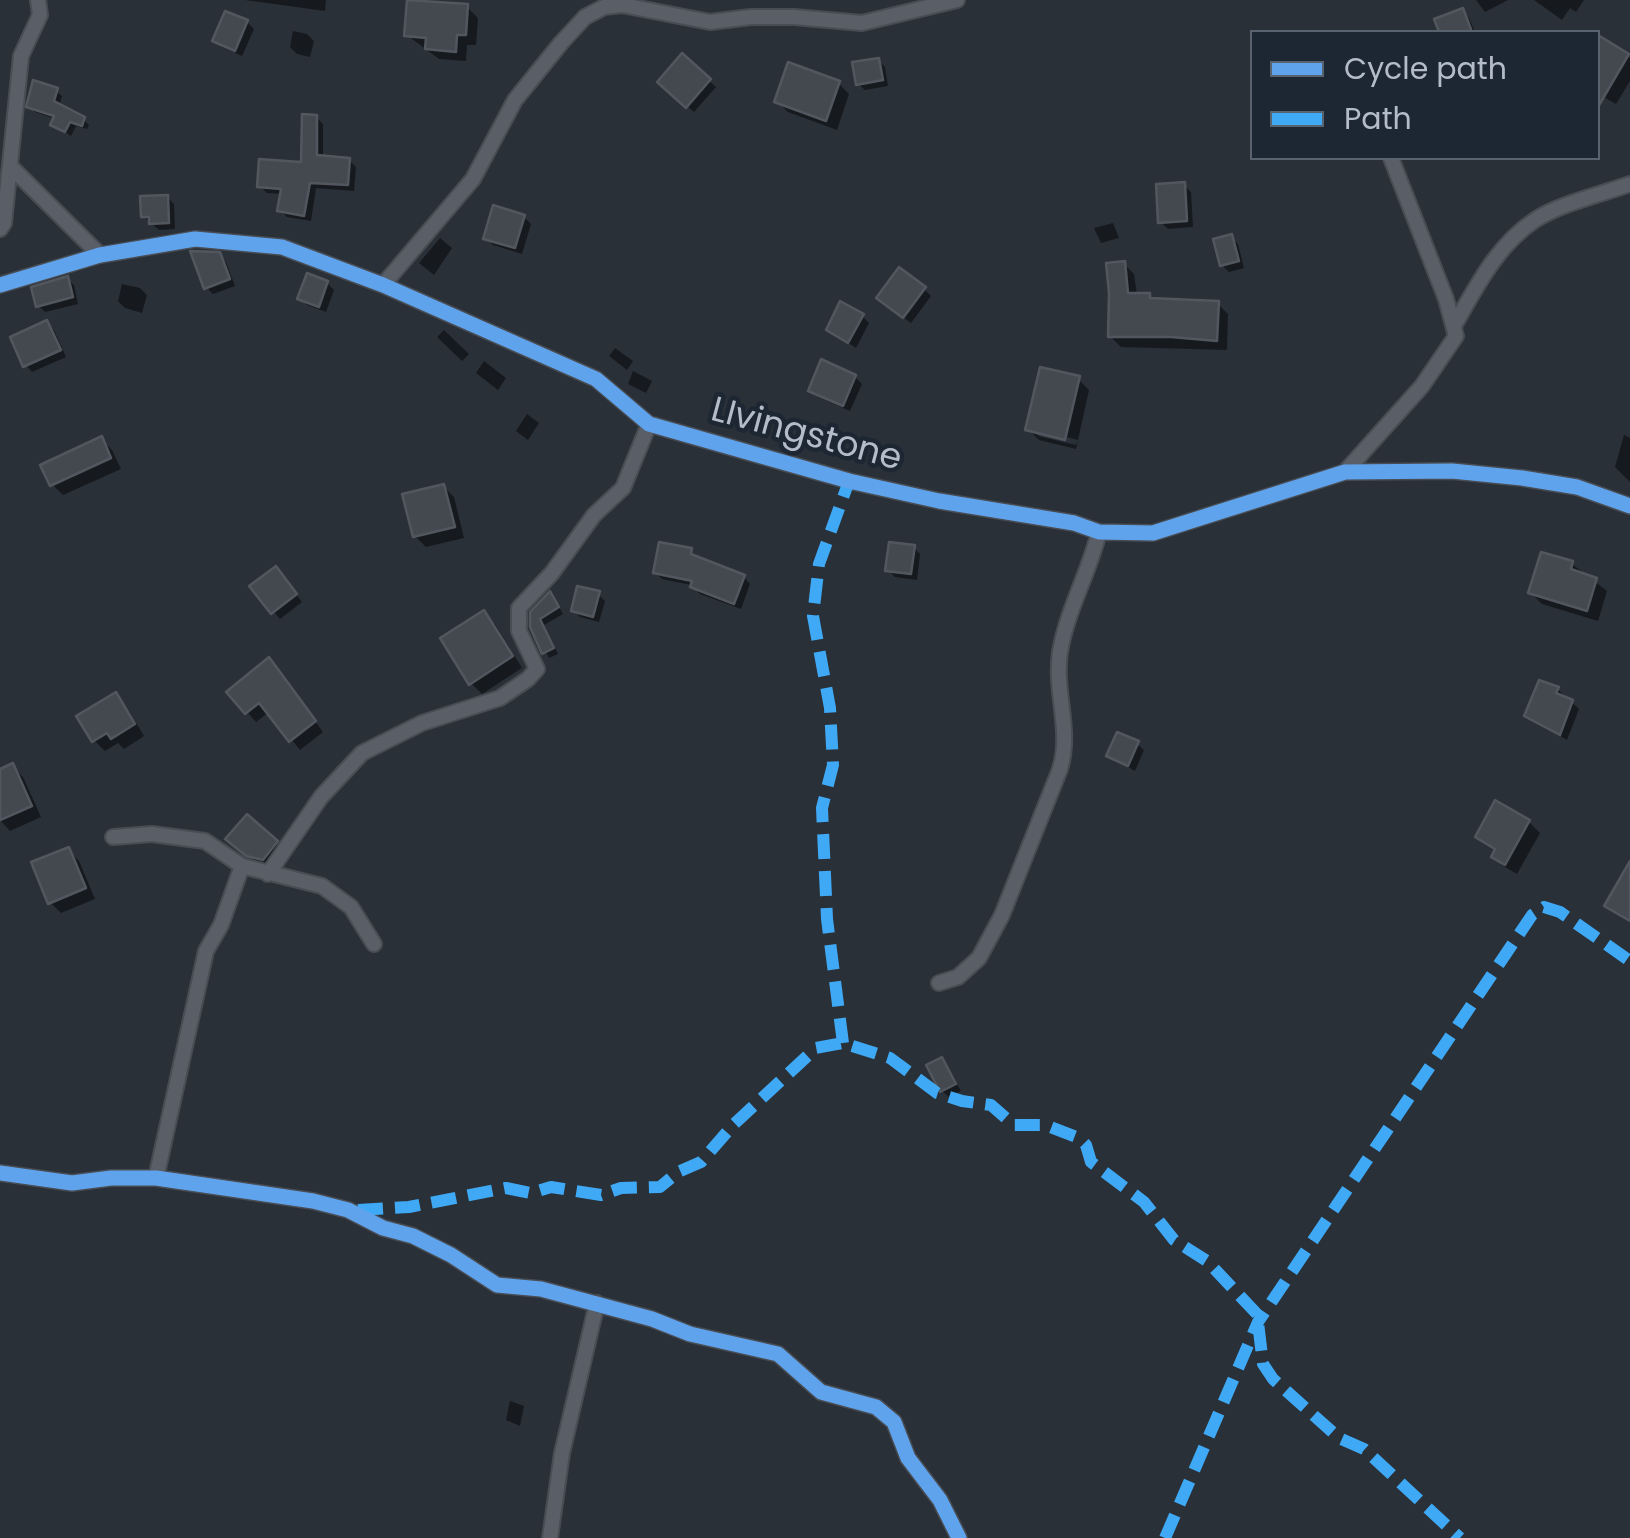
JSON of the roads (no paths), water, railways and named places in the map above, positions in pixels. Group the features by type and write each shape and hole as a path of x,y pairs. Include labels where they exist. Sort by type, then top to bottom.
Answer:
{"street":[{"path":"0,228 4,223 10,166 7,122 22,56 40,15 38,0"},
{"path":"901,13 911,0"},
{"path":"383,285 473,179 516,100 585,17 604,8 622,6 674,12 710,22 794,17 862,23 957,0"},
{"path":"1392,160 1455,324"},
{"path":"10,166 100,254"},
{"path":"1345,472 1422,386 1453,343 1455,324 1490,264 1524,228 1538,218 1630,184"},
{"name":"LIvingstone","path":"0,285 100,254 194,239 282,247 383,285 596,379 648,424 862,484 1074,523 1099,532 1154,533 1345,472 1452,472 1522,478 1577,488 1630,506"},
{"path":"268,874 321,797 362,753 422,724 500,698 528,680 537,668 519,630 519,608 552,573 594,515 623,488 648,424"},
{"path":"939,983 958,977 979,958 1002,915 1060,769 1066,748 1058,688 1060,650 1099,532"},
{"path":"113,837 152,834 205,841 242,866 322,886 352,907 374,944"},
{"path":"156,1178 206,951 222,925 242,866"},
{"path":"0,1173 72,1183 156,1178 313,1201 414,1236 497,1286 540,1289 690,1334 778,1354 821,1392 876,1407 894,1422 908,1458 940,1500 959,1538"},
{"path":"550,1538 562,1452 597,1303"}]}
